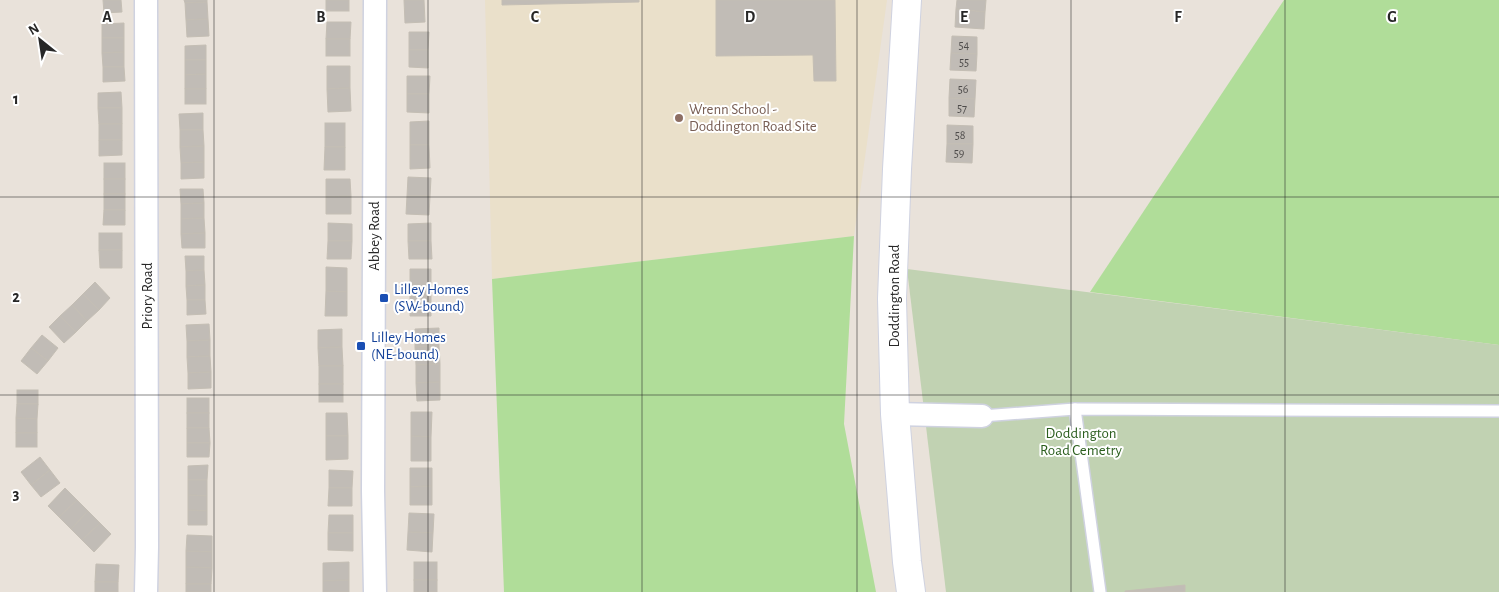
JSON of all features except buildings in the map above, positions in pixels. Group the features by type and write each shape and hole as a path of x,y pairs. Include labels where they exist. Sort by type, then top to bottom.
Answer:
{"street":[{"name":"Priory Road","path":"146,0 146,592"},
{"name":"Abbey Road","path":"375,0 373,492 375,592"},
{"name":"Doddington Road","path":"907,0 897,169 892,299 895,414 911,592"},
{"path":"895,414 982,416"}],"lane":[{"path":"1075,409 1100,592"},
{"path":"982,416 1075,409 1499,411"}],"shaded area":[{"name":"Wrenn School - Doddington Road Site","path":"485,0 887,0 854,236 492,279"}],"green space":[{"path":"1284,0 1499,0 1499,345 1090,292"},
{"path":"854,236 844,424 876,592 504,592 492,279"},
{"name":"Doddington Road Cemetry","path":"907,269 1499,345 1499,592 946,592"}],"place":[{"name":"Wrenn School - Doddington Road Site","path":"679,118"},
{"name":"Lilley Homes (SW-bound)","path":"384,298"},
{"name":"Lilley Homes (NE-bound)","path":"361,346"}]}
